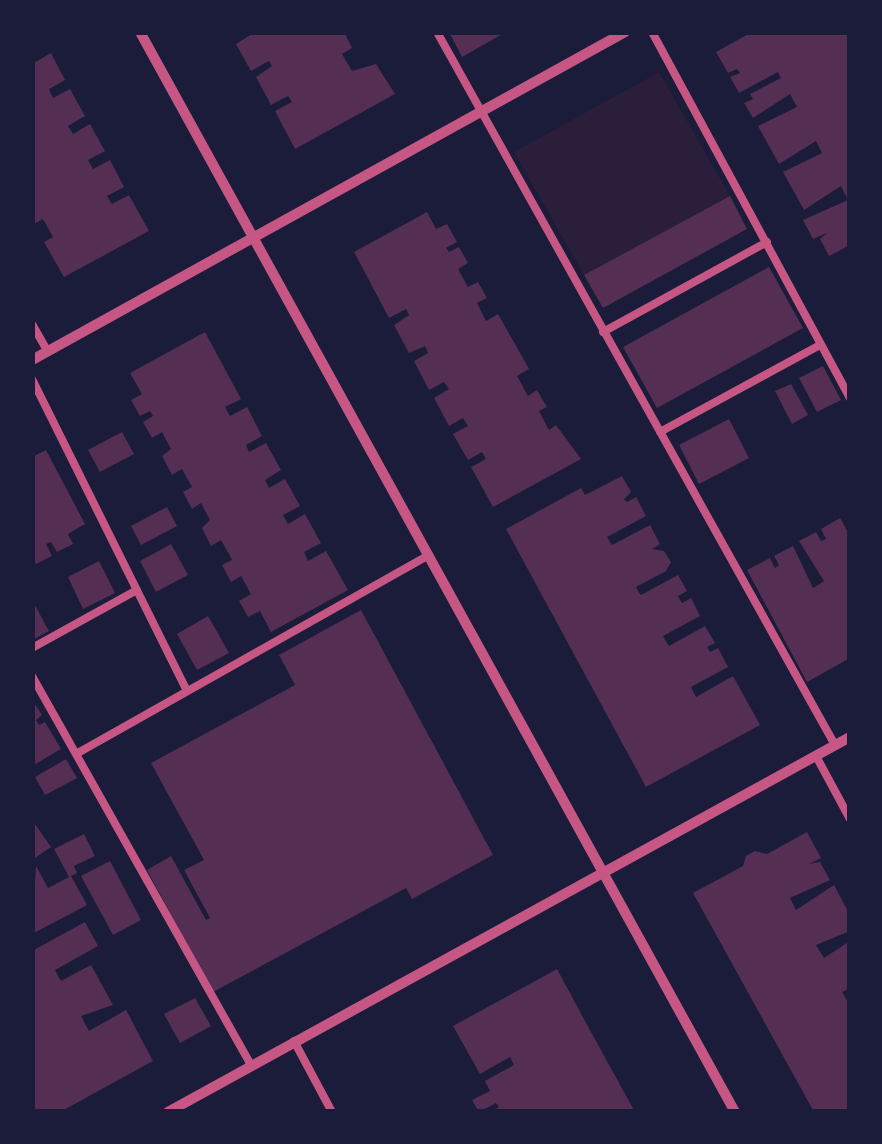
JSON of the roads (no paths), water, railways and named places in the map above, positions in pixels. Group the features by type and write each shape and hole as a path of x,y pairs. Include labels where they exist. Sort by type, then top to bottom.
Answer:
{"street":[{"path":"140,32 735,1112"},
{"path":"32,360 625,32"},
{"path":"168,1112 850,737"}],"lane":[{"path":"437,32 835,745"},
{"path":"652,32 850,398"},
{"path":"603,332 767,242"},
{"path":"32,324 48,352"},
{"path":"660,432 820,345"},
{"path":"32,379 186,691"},
{"path":"76,754 429,555"},
{"path":"32,648 137,590"},
{"path":"32,676 250,1065"},
{"path":"816,756 850,818"},
{"path":"294,1041 332,1112"}]}
